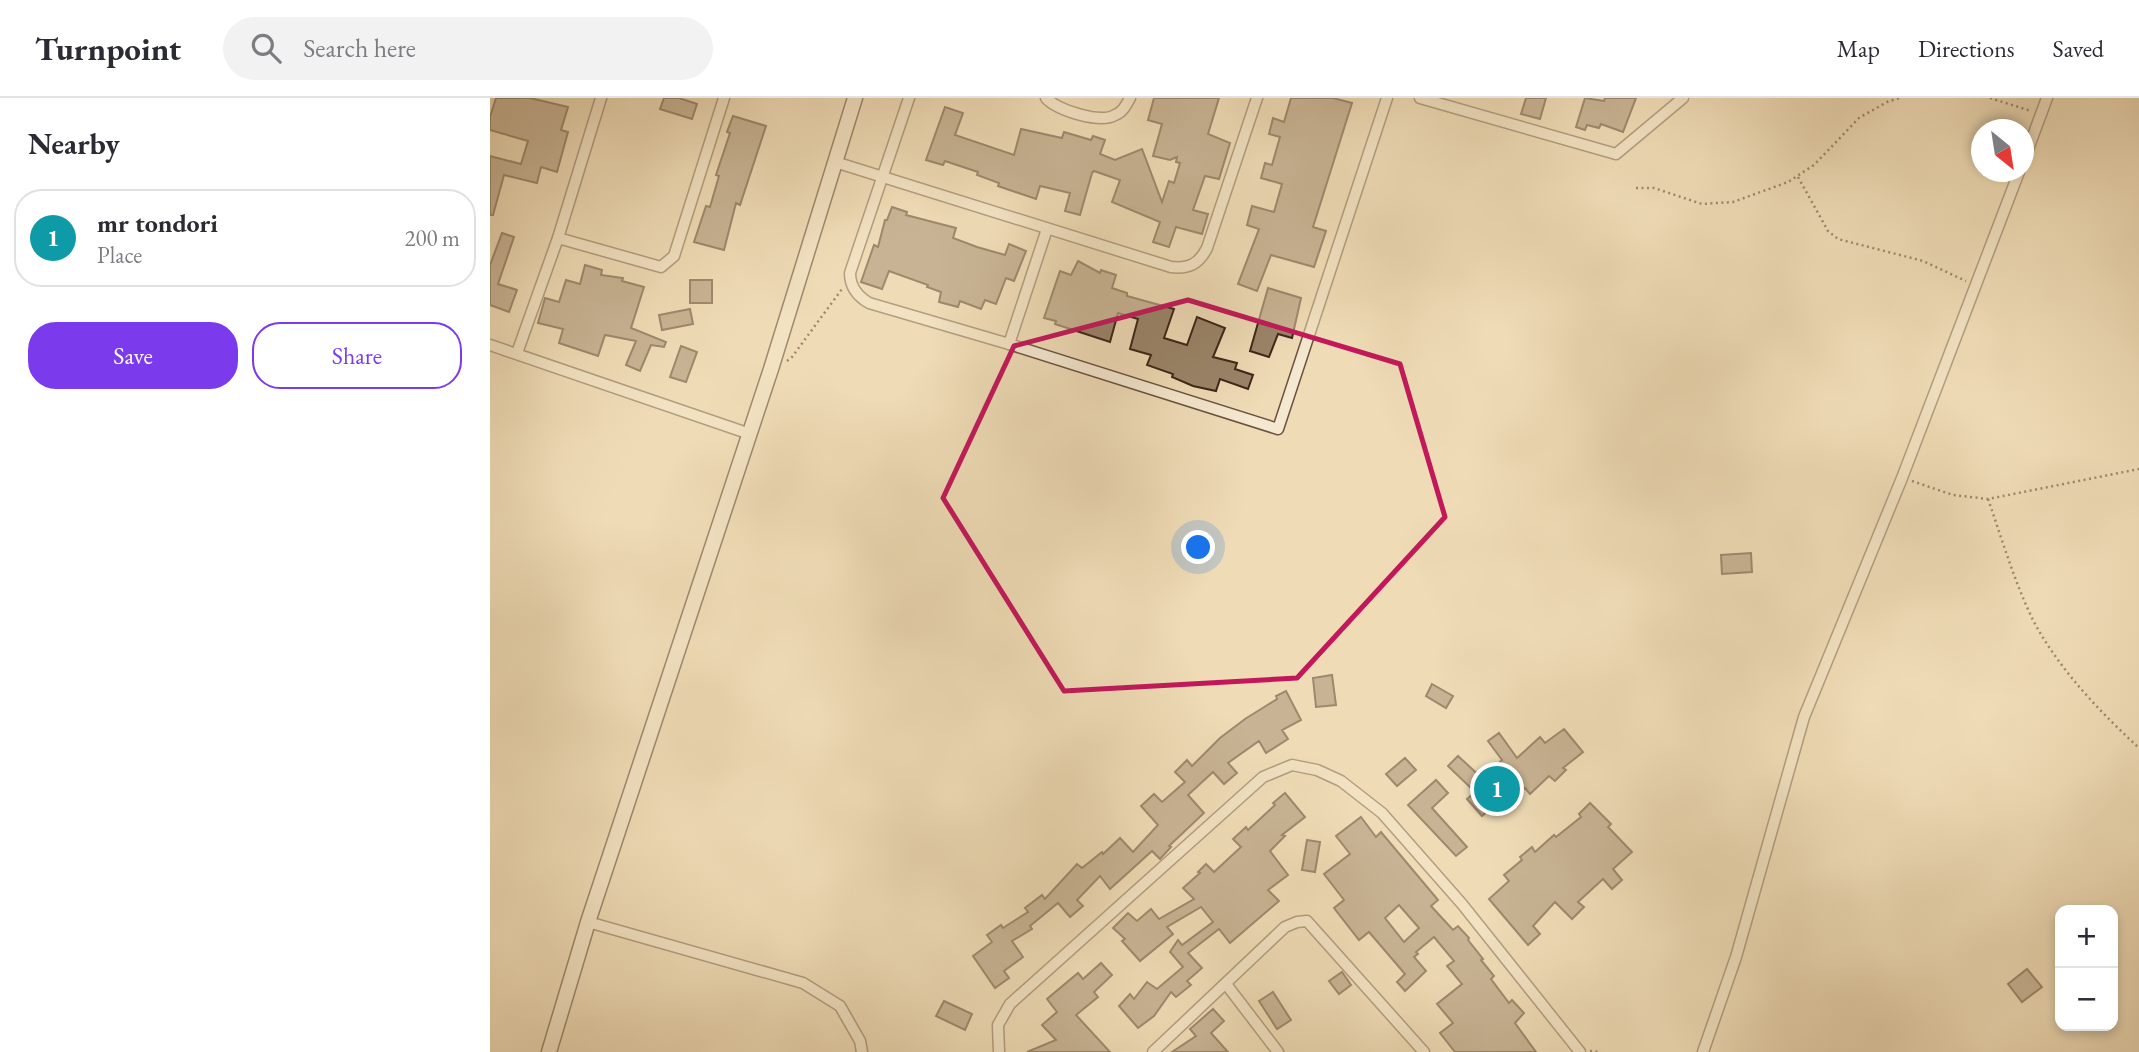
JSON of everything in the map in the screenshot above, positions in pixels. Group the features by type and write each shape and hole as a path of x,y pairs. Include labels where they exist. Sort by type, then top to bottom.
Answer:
{"street":[{"path":"517,353 558,238 601,98"},
{"path":"558,238 660,267 674,256 724,98"},
{"path":"548,1052 588,922 771,369 855,98"},
{"path":"909,98 850,273 850,282 855,291 869,303 1278,429 1387,98"},
{"path":"1046,98 1058,107 1104,119 1115,116 1124,109 1130,98"},
{"path":"835,163 1171,267 1182,268 1193,265 1202,258 1208,248 1257,98"},
{"path":"1420,98 1616,154 1683,98"},
{"path":"2034,133 2047,98"},
{"path":"1703,1052 1736,957 1804,716 1902,478 2015,182"},
{"path":"1009,344 1047,229"},
{"path":"490,345 750,434"},
{"path":"999,1052 998,1025 1010,1004 1264,777 1292,765 1317,770 1340,780 1382,813 1462,904 1580,1052"},
{"path":"1153,1052 1285,927 1307,921 1424,1052"},
{"path":"588,922 803,983 840,1006 860,1041 862,1052"},
{"path":"1226,984 1278,1052"}],"path":[{"path":"1636,188 1654,188 1702,204 1733,202 1798,176 1814,165 1859,118 1899,98"},
{"path":"1990,98 2041,114"},
{"path":"1798,176 1828,231 1838,239 1923,261 1976,286"},
{"path":"771,369 792,357 841,290 850,282"},
{"path":"1902,478 1953,495 1988,499 2139,469"},
{"path":"1988,499 2018,585 2048,645 2079,686 2139,748"}],"highlighted area":[{"path":"1188,300 1400,364 1445,517 1297,678 1064,691 943,498 1014,346"}],"building":[{"path":"496,98 530,98 568,107 561,130 568,132 557,172 541,167 537,183 504,175 493,215 490,215 490,156 521,164 528,141 490,130 490,117"},
{"path":"664,98 679,98 697,104 692,119 660,109"},
{"path":"1154,98 1219,98 1208,134 1230,143 1219,179 1205,176 1193,210 1208,214 1202,234 1176,227 1169,247 1153,242 1160,222 1112,202 1120,180 1094,171 1080,215 1065,211 1070,193 1040,186 1036,199 998,186 999,183 977,175 978,172 945,161 943,165 926,160 945,107 963,113 955,135 1014,155 1021,129 1062,138 1064,132 1091,140 1093,136 1105,140 1100,154 1115,160 1142,149 1162,202 1169,181 1174,183 1180,163 1176,162 1177,157 1170,160 1153,156 1162,124 1148,120"},
{"path":"1291,98 1333,98 1352,103 1313,227 1326,231 1314,267 1271,255 1257,291 1238,284 1259,229 1247,225 1252,206 1274,212 1282,184 1261,178 1265,163 1272,165 1280,137 1269,134 1273,118 1284,122"},
{"path":"1526,98 1546,98 1540,119 1521,114"},
{"path":"1585,98 1604,101 1605,98 1636,98 1623,132 1601,124 1599,128 1587,125 1585,130 1576,127"},
{"path":"733,116 766,126 740,205 736,203 724,250 694,242 706,206 710,207"},
{"path":"892,207 907,212 906,215 956,228 953,238 977,247 1005,255 1009,244 1026,251 1014,281 1006,278 996,304 985,300 981,309 960,301 958,307 939,302 941,292 889,271 882,289 861,282 874,245 878,247 885,220"},
{"path":"502,233 514,237 498,284 517,290 509,312 490,305 490,265"},
{"path":"1078,261 1100,273 1101,270 1116,275 1112,288 1127,293 1127,296 1174,309 1164,338 1187,345 1197,317 1225,328 1213,357 1237,363 1235,369 1253,375 1248,389 1220,379 1216,391 1193,386 1172,377 1173,374 1147,365 1151,355 1130,349 1138,319 1118,313 1110,342 1044,318 1060,271 1071,275"},
{"path":"585,265 602,270 601,275 623,278 622,281 644,287 631,328 666,342 664,347 651,345 640,371 626,365 636,341 605,335 598,356 559,343 563,329 538,323 545,298 559,302 566,280 580,284"},
{"path":"690,280 712,280 712,303 690,303"},
{"path":"1268,288 1301,298 1292,338 1278,334 1269,357 1250,351"},
{"path":"690,309 693,324 662,330 659,315"},
{"path":"681,346 697,352 686,382 670,377"},
{"path":"1751,553 1752,572 1722,574 1721,555"},
{"path":"1332,675 1336,705 1316,707 1313,678"},
{"path":"1432,684 1453,696 1446,708 1426,696"},
{"path":"1286,691 1301,720 1282,730 1288,739 1266,753 1259,741 1228,763 1237,773 1224,784 1213,772 1188,795 1204,813 1169,846 1171,847 1160,859 1152,851 1110,889 1100,876 1077,900 1083,906 1070,917 1058,903 1030,926 1032,929 1012,941 1023,957 1004,971 1009,978 995,988 973,956 992,942 987,935 1028,912 1025,908 1042,895 1045,899 1077,864 1082,868 1120,838 1133,852 1158,825 1141,806 1154,794 1162,802 1185,782 1175,772 1187,760 1192,766 1220,738"},
{"path":"1564,729 1583,752 1563,768 1566,770 1555,781 1549,776 1530,794 1525,788 1503,807 1498,802 1482,816 1467,799 1475,792 1448,766 1458,756 1483,779 1502,760 1488,741 1499,733 1517,758 1540,737 1545,743"},
{"path":"1405,758 1416,770 1397,786 1386,774"},
{"path":"1436,780 1448,793 1432,808 1467,847 1456,856 1408,805"},
{"path":"1285,793 1305,817 1282,835 1285,836 1270,851 1288,875 1268,890 1279,901 1230,943 1219,929 1188,953 1202,968 1187,981 1191,985 1176,997 1171,992 1154,1016 1138,1028 1119,1006 1130,994 1134,999 1147,982 1157,989 1183,967 1170,952 1178,940 1182,945 1213,922 1201,907 1167,927 1173,934 1140,961 1122,941 1125,939 1113,928 1128,913 1137,921 1151,909 1159,919 1194,899 1183,888 1206,864 1214,872 1241,847 1233,839 1246,827 1248,830"},
{"path":"1590,803 1611,824 1608,827 1632,852 1613,869 1622,880 1612,889 1603,879 1578,902 1584,907 1572,919 1555,902 1533,926 1540,934 1528,945 1489,899 1509,881 1504,875 1522,860 1520,857 1532,847 1535,852 1554,835 1556,837 1581,817 1579,814"},
{"path":"1361,817 1376,837 1381,832 1438,900 1431,906 1453,930 1458,926 1469,938 1494,976 1491,979 1509,1003 1512,1000 1524,1013 1515,1023 1536,1052 1455,1052 1440,1033 1453,1023 1437,1004 1462,984 1447,966 1454,961 1434,937 1416,952 1418,954 1414,957 1426,971 1405,991 1397,982 1405,974 1369,932 1359,940 1334,908 1344,900 1324,874 1350,854 1336,836","holes":["1399,905 1419,928 1404,942 1385,918"]},
{"path":"1307,840 1320,842 1315,872 1302,870"},
{"path":"1101,963 1112,975 1094,992 1098,997 1076,1015 1110,1052 1027,1052 1056,1040 1042,1025 1057,1012 1047,999 1078,973 1083,979"},
{"path":"2027,969 2042,987 2022,1002 2008,984"},
{"path":"1342,972 1351,985 1339,994 1329,981"},
{"path":"1273,992 1291,1020 1277,1029 1259,1001"},
{"path":"944,1001 972,1014 965,1030 936,1016"},
{"path":"1213,1009 1224,1021 1211,1033 1228,1052 1172,1052 1196,1036 1190,1029"}],"place":[{"name":"mr tondori","path":"1497,789"}]}
